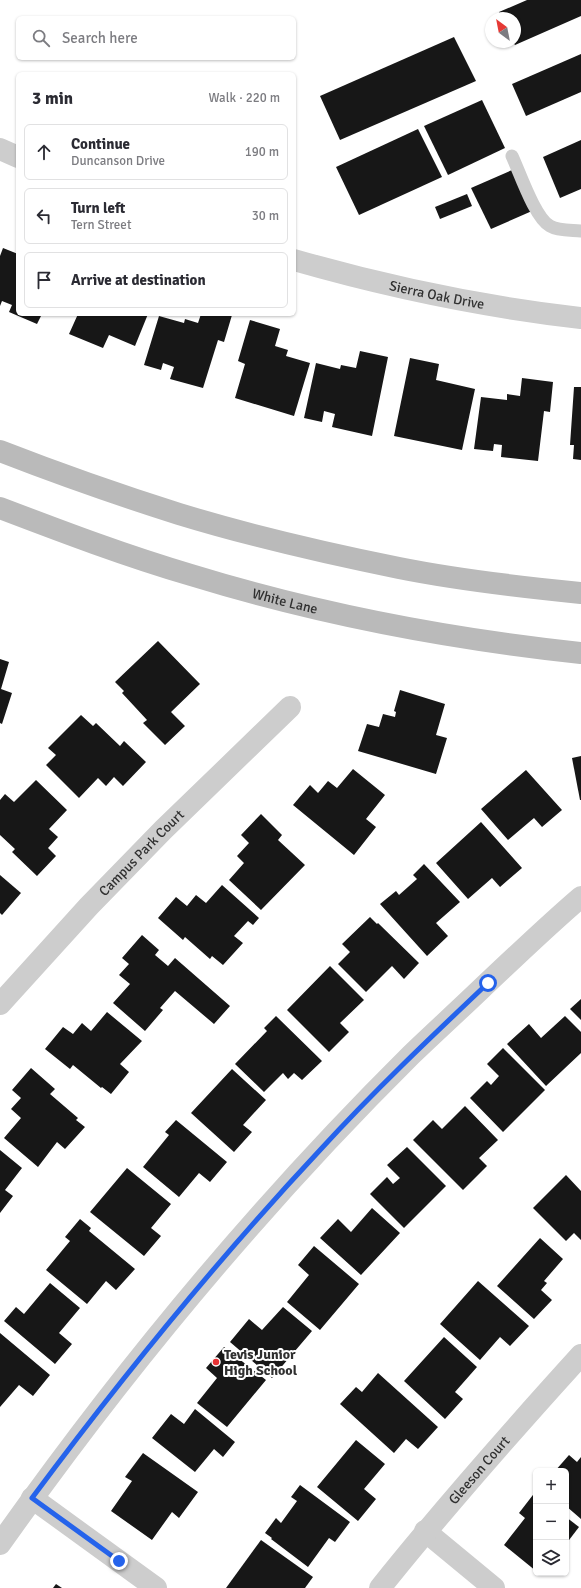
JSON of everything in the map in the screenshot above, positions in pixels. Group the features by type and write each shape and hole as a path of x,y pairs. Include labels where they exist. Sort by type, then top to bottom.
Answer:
{"main road":[{"path":"0,451 73,479 180,514 289,544 399,568 510,586 581,593"},
{"name":"White Lane","path":"0,508 84,540 184,573 300,605 410,629 521,647 581,653"}],"street":[{"path":"0,149 16,157"},
{"name":"Sierra Oak Drive","path":"296,261 351,276 446,298 542,314 581,318"},
{"name":"Campus Park Court","path":"0,1004 115,879 188,804 290,707"},
{"path":"0,1544 71,1446 151,1344 235,1244 321,1148 412,1055 548,926 581,897"},
{"name":"Gleeson Court","path":"380,1588 425,1531 502,1441 581,1355"},
{"path":"32,1498 156,1588"},
{"path":"425,1531 494,1588"}],"lane":[{"path":"512,156 535,208 545,223 552,227 581,231"}],"building":[{"path":"527,0 581,0 581,16 521,42 521,12 499,12"},
{"path":"454,37 476,81 340,140 320,96"},
{"path":"581,54 581,92 526,116 512,84"},
{"path":"482,100 505,148 448,175 424,126"},
{"path":"418,129 442,177 359,215 336,167"},
{"path":"581,140 581,189 560,198 543,157"},
{"path":"512,170 532,211 491,229 471,188"},
{"path":"467,194 472,206 440,219 435,207"},
{"path":"3,248 16,253 16,315 9,312 12,305 2,301 0,306 0,256"},
{"path":"18,316 41,316 37,324"},
{"path":"77,316 147,316 135,346 109,335 103,348 69,334"},
{"path":"159,316 184,323 185,319 198,323 200,316 232,316 224,342 218,340 203,388 170,379 174,367 163,363 161,370 144,365"},
{"path":"250,320 280,329 275,346 288,350 286,356 310,363 294,416 235,398 245,364 238,361"},
{"path":"360,351 388,357 372,436 332,427 335,414 324,411 322,422 304,418 316,363 340,369 341,365 356,368"},
{"path":"410,358 439,364 436,380 475,389 462,450 394,436"},
{"path":"522,378 553,382 550,412 544,411 538,461 501,457 502,445 494,444 493,451 474,449 481,397 507,400 507,394 520,396"},
{"path":"574,387 581,387 581,460 573,459 574,445 570,445"},
{"path":"158,641 200,684 171,712 185,726 165,745 143,723 147,720 122,693 124,691 115,682"},
{"path":"0,659 9,662 1,689 12,693 2,724 0,723"},
{"path":"400,690 445,704 436,735 447,738 436,774 358,751 367,724 379,727 383,714 395,717 396,712 394,711"},
{"path":"81,715 93,726 96,723 120,746 124,741 146,762 123,786 114,777 106,786 98,778 79,798 46,765 56,755 48,748"},
{"path":"581,756 581,800 580,800 572,758"},
{"path":"353,769 385,795 366,819 376,827 354,855 293,805 310,785 318,793 328,781 337,788"},
{"path":"526,770 562,810 542,827 534,818 508,840 481,809"},
{"path":"36,780 67,810 49,829 58,837 48,848 56,856 37,876 12,852 15,849 0,835 0,800 5,794 14,802"},
{"path":"261,814 282,835 278,840 305,865 261,910 229,880 244,863 237,856 249,843 241,835"},
{"path":"481,822 522,868 500,887 492,878 468,899 436,863"},
{"path":"424,864 460,902 436,923 448,936 427,956 380,904 396,891 399,895 417,879 413,875"},
{"path":"0,875 21,893 2,915 0,913"},
{"path":"222,885 259,918 253,925 248,921 234,936 243,943 223,965 212,956 210,959 185,937 183,940 158,918 176,897 187,906 196,895 206,903"},
{"path":"370,917 419,963 404,979 392,966 366,992 338,964 350,952 342,944"},
{"path":"142,935 159,950 155,955 168,966 175,958 230,1006 214,1024 175,991 160,1008 163,1010 145,1031 113,1003 130,984 119,975 129,964 122,958"},
{"path":"330,966 364,1000 340,1023 349,1032 329,1052 287,1010"},
{"path":"581,999 581,1020 570,1009"},
{"path":"107,1012 142,1041 120,1064 129,1072 111,1094 102,1087 101,1088 73,1065 70,1069 45,1049 63,1027 73,1034 82,1023 91,1031"},
{"path":"276,1016 322,1061 302,1080 294,1073 288,1079 283,1073 264,1092 235,1064 267,1031 264,1028"},
{"path":"565,1016 581,1032 581,1053 546,1086 507,1044 529,1024 541,1038"},
{"path":"503,1048 545,1090 503,1132 470,1098 487,1081 491,1085 499,1076 487,1064"},
{"path":"31,1068 55,1089 50,1094 78,1118 76,1120 85,1127 65,1149 57,1142 38,1167 4,1138 21,1118 11,1109 21,1098 12,1090"},
{"path":"232,1069 266,1100 243,1125 252,1132 234,1152 191,1113"},
{"path":"465,1106 498,1140 479,1158 487,1166 463,1190 413,1140 433,1120 442,1129"},
{"path":"176,1120 227,1162 210,1182 199,1173 179,1197 143,1167 169,1135 165,1132"},
{"path":"407,1147 446,1186 404,1228 370,1194 387,1177 393,1184 400,1178 387,1165"},
{"path":"0,1150 22,1168 5,1190 13,1196 0,1213"},
{"path":"127,1168 171,1204 151,1228 161,1236 144,1256 90,1212"},
{"path":"566,1175 581,1191 581,1240 574,1233 566,1241 533,1208"},
{"path":"372,1208 400,1233 361,1275 320,1238 338,1219 351,1232"},
{"path":"80,1219 91,1228 89,1231 135,1269 116,1290 106,1281 87,1304 46,1270 70,1241 65,1237"},
{"path":"540,1238 563,1259 544,1281 547,1283 541,1290 552,1300 534,1319 497,1286"},
{"path":"314,1246 359,1284 320,1330 287,1302 309,1275 298,1265"},
{"path":"478,1281 529,1326 510,1346 500,1337 480,1360 440,1324"},
{"path":"50,1283 80,1308 59,1333 72,1344 55,1364 4,1321 16,1307 24,1314"},
{"path":"283,1307 312,1331 272,1378 230,1342 249,1319 262,1330"},
{"path":"0,1333 50,1375 33,1396 19,1385 0,1407"},
{"path":"444,1337 477,1367 455,1392 463,1399 445,1419 404,1381"},
{"path":"224,1347 266,1380 227,1427 197,1403 217,1378 206,1368"},
{"path":"378,1373 438,1427 418,1449 406,1439 394,1453 340,1404 356,1387 362,1392"},
{"path":"195,1409 235,1442 223,1457 214,1449 195,1472 152,1438 171,1414 184,1424"},
{"path":"356,1440 385,1464 364,1489 376,1499 358,1521 317,1487"},
{"path":"143,1453 198,1492 179,1518 172,1512 152,1540 111,1511 132,1481 125,1477"},
{"path":"569,1455 577,1462 581,1457 581,1519 569,1509 569,1468 558,1468"},
{"path":"300,1485 350,1522 335,1542 329,1538 308,1567 265,1533 276,1518 281,1523 297,1501 291,1497"},
{"path":"533,1495 533,1569 504,1545 525,1518 519,1513"},
{"path":"569,1519 579,1527 569,1540"},
{"path":"261,1540 313,1577 305,1588 226,1588"},
{"path":"56,1584 62,1588 53,1588"}],"place":[{"name":"Tevis Junior High School","path":"216,1362"}],"route":[{"path":"119,1561 32,1498 151,1344 235,1244 321,1148 412,1055 488,983"}]}
